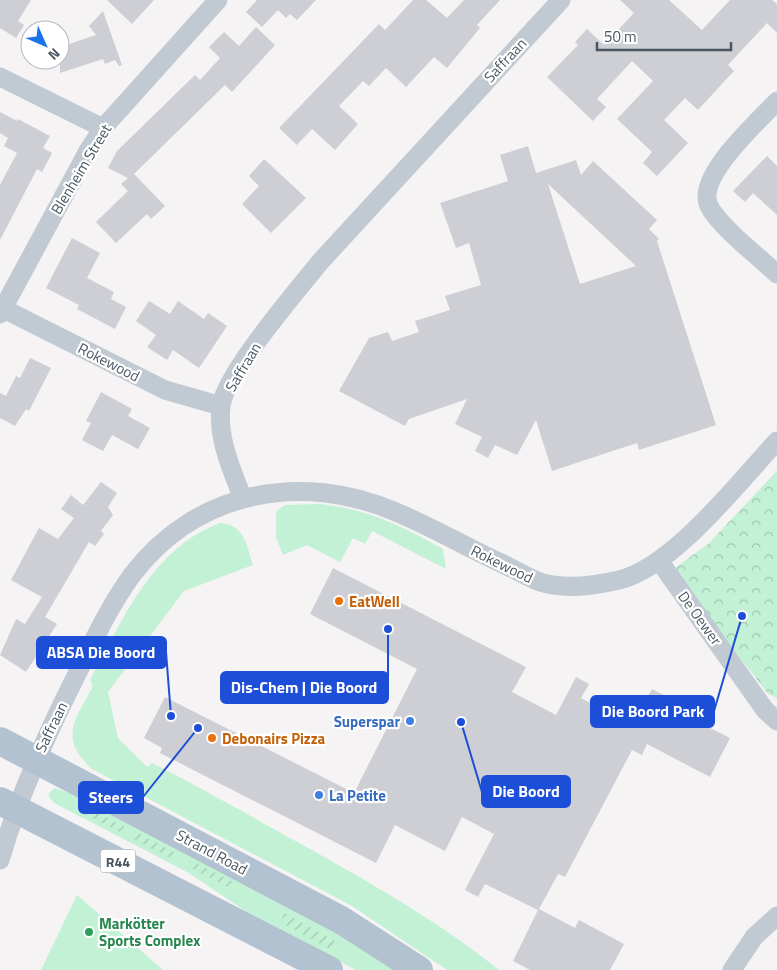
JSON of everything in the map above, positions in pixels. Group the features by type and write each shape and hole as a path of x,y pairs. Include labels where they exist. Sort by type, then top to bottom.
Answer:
{"main road":[{"name":"Strand Road","path":"0,742 341,920 420,970"},
{"name":"R44","path":"8,804 328,970"}],"street":[{"name":"Blenheim Street","path":"1,310 88,151 103,128 218,0"},
{"name":"Saffraan","path":"0,860 8,804 35,760 100,628 133,574 180,529 223,504 243,499 224,444 221,406 239,369 284,306 320,262 561,0"},
{"path":"0,77 103,128"},
{"path":"777,101 716,169 707,187 706,197 714,214 777,274"},
{"name":"Rokewood","path":"1,310 165,390 221,406"},
{"name":"Rokewood","path":"243,499 297,492 350,496 396,512 541,582 580,587 622,580 660,562 701,523 777,441"},
{"name":"De Oewer","path":"660,562 766,710 777,721"},
{"path":"732,970 754,937 777,916"}],"green space":[{"path":"777,471 777,698 768,694 672,570 708,544"},
{"path":"320,504 354,510 384,520 413,533 443,549 446,569 372,531 365,544 353,538 340,562 307,545 283,555 276,537 276,511 285,505"},
{"path":"220,523 234,527 243,537 253,565 184,591 108,692 118,738 147,767 152,763 351,872 427,918 499,970 447,970 352,906 92,769 75,748 73,729 80,709 93,686 90,680 127,611 157,568 175,550 196,535"},
{"path":"54,788 67,792 316,920 395,970 356,970 250,914 187,872 54,803 48,795"},
{"path":"82,805 125,827 122,833 79,811"},
{"path":"136,832 179,855 176,861 133,839"},
{"path":"190,860 233,882 230,888 187,866"},
{"name":"Markötter Sports Complex","path":"77,895 162,969 162,970 41,970"},
{"path":"285,913 335,941 330,949 280,922"}],"building":[{"path":"0,0 31,0 18,21 20,22 20,32 16,38 0,28"},
{"path":"107,0 154,0 132,24"},
{"path":"257,0 316,0 297,20 290,14 286,18 278,10 262,27 246,12"},
{"path":"413,0 426,0 447,18 464,0 500,0 477,25 480,28 447,68 434,57 406,87 386,68 369,86 363,81 339,106 358,124 335,150 312,129 297,145 279,128 379,24 385,30"},
{"path":"620,0 669,0 702,30 730,0 772,0 777,4 777,33 767,23 728,65 734,71 698,110 685,98 664,120 688,143 657,176 643,163 652,152 617,119 653,81 632,61 597,99 606,107 593,121 547,77 578,45 575,42 587,29 604,45 634,13"},
{"path":"103,11 122,65 119,66 115,60 105,64 103,59 70,70 70,44 96,35 89,26"},
{"path":"256,27 275,45 232,92 225,85 134,174 165,206 151,219 147,214 116,243 96,222 128,191 121,184 128,178 108,168 117,151 195,75 200,80 220,58 209,47 224,32 239,46"},
{"path":"0,112 50,136 43,148 52,153 42,172 37,169 0,240 0,185 17,153 4,146 8,138 0,133"},
{"path":"528,146 536,173 576,160 581,175 593,161 657,220 649,229 659,239 657,241 716,425 639,450 637,443 552,471 536,420 517,455 495,445 488,458 475,451 482,437 455,424 467,399 409,419 405,426 339,391 369,338 388,332 392,341 419,332 415,321 450,310 445,296 481,285 469,243 456,248 440,203 508,181 500,155","holes":["548,184 636,266 580,284"]},
{"path":"767,156 777,166 777,215 753,193 745,202 733,191"},
{"path":"264,159 306,198 271,233 242,204 259,186 249,176"},
{"path":"72,238 100,253 87,278 114,292 111,299 126,307 115,329 77,309 79,305 46,288"},
{"path":"149,301 170,314 178,301 204,319 208,313 227,326 199,368 173,350 167,360 147,347 156,335 136,321"},
{"path":"30,358 51,368 29,411 26,409 15,426 0,418 0,393 6,396 16,376 20,378"},
{"path":"101,392 132,409 128,416 150,428 138,449 112,435 103,451 82,440 91,423 86,421"},
{"path":"101,482 117,493 108,507 113,515 101,531 104,534 95,546 89,542 45,617 57,624 26,672 0,655 16,619 25,624 42,597 11,580 39,528 58,539 74,518 61,509 71,495 83,505"},
{"path":"333,568 526,667 512,692 556,715 576,677 589,684 581,698 632,725 652,689 698,713 694,720 730,738 710,777 647,744 642,755 632,750 565,877 558,874 539,909 575,928 579,920 624,944 610,970 530,970 513,961 538,910 485,884 478,897 465,890 494,834 462,817 445,851 395,825 376,863 160,753 162,748 144,738 165,697 354,793 417,669 310,614"}],"place":[{"name":"EatWell","path":"339,601"},
{"name":"Die Boord Park","path":"742,616"},
{"name":"Dis-Chem | Die Boord","path":"388,629"},
{"name":"ABSA Die Boord","path":"171,716"},
{"name":"Superspar","path":"410,721"},
{"name":"Die Boord","path":"461,722"},
{"name":"Steers","path":"198,728"},
{"name":"Debonairs Pizza","path":"212,738"},
{"name":"La Petite","path":"319,795"},
{"name":"Markötter Sports Complex","path":"89,932"}]}
